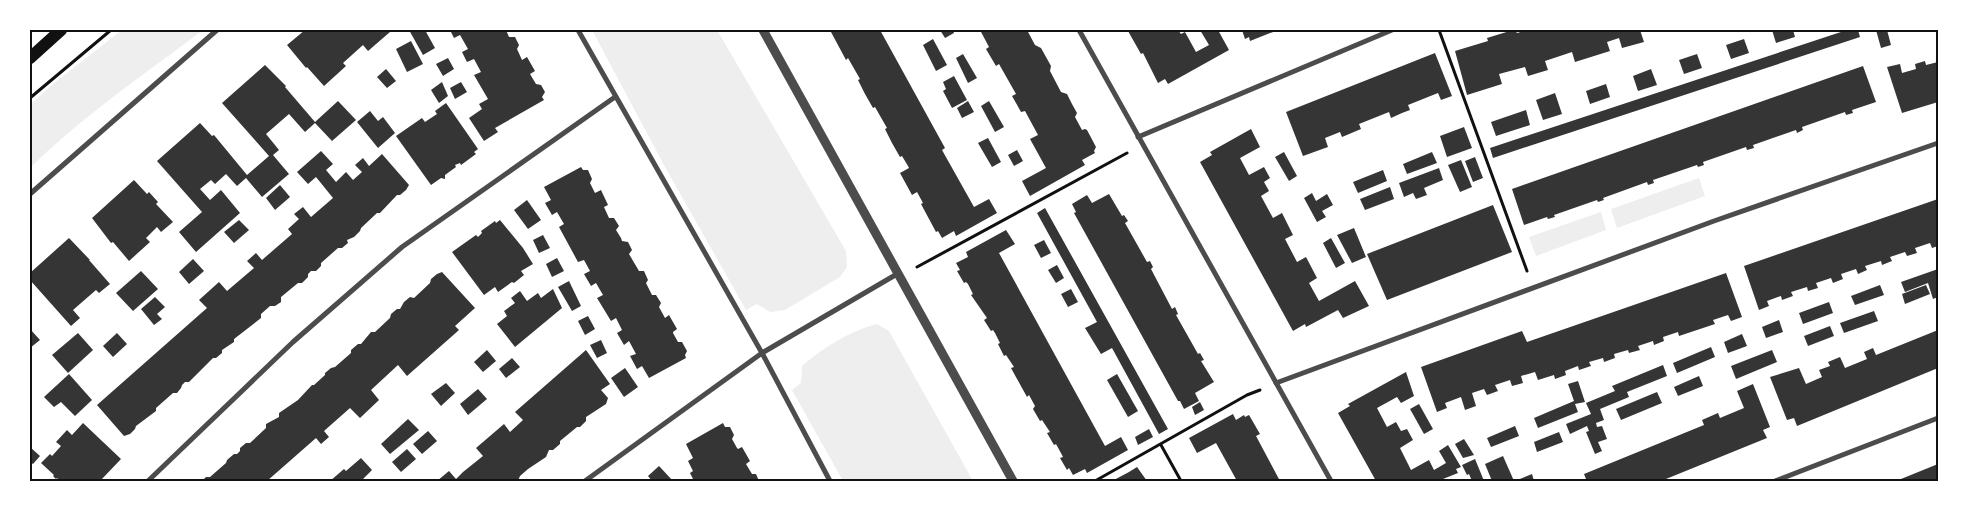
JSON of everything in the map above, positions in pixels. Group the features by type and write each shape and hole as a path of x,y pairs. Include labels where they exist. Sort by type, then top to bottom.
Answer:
{"main road":[{"path":"30,58 61,30"}],"street":[{"path":"30,194 218,30"},
{"path":"578,30 762,353 830,481"},
{"path":"763,30 1013,481"},
{"path":"1079,30 1331,481"},
{"path":"1138,137 1392,30"},
{"path":"148,481 293,342 402,247 615,97"},
{"path":"1276,383 1723,218 1938,143"},
{"path":"586,481 762,353 899,276"},
{"path":"1775,481 1938,418"}],"path":[{"path":"30,98 111,30"},
{"path":"1439,30 1534,288"},
{"path":"899,276 1142,145"},
{"path":"1095,481 1247,395 1276,383"},
{"path":"1161,445 1181,481"}],"shaded area":[{"path":"122,30 203,30 70,131 30,168 30,105 53,84"},
{"path":"592,30 717,30 846,251 847,267 840,277 785,310 770,312 757,304 746,310 665,167"},
{"path":"1699,178 1705,196 1617,228 1611,209"},
{"path":"1601,212 1606,230 1536,256 1529,237"},
{"path":"877,324 889,331 973,481 843,481 792,390 801,383 802,366 810,359 847,335"}],"building":[{"path":"305,30 389,30 390,32 368,51 363,45 343,63 346,66 324,86 287,45"},
{"path":"409,30 425,30 435,48 423,55"},
{"path":"450,30 506,30 509,37 515,37 519,45 517,49 522,60 527,57 535,71 530,74 536,84 541,85 545,92 542,97 544,100 495,128 498,132 484,141 469,118 482,109 479,104 488,99 474,75 481,72 474,59 467,62 462,52 468,49 460,35 454,38"},
{"path":"834,30 880,30 945,148 942,150 974,207 989,199 997,213 956,236 954,231 942,238 938,231 936,232 921,204 923,203 917,192 912,195 900,173 909,168 892,143 885,129 887,128 865,94 858,80 860,79 848,58 846,60 831,32"},
{"path":"940,30 953,30 954,33 945,38"},
{"path":"980,30 1027,30 1035,45 1041,48 1051,66 1050,71 1061,92 1067,94 1077,113 1075,117 1082,130 1087,130 1096,147 1095,153 1082,160 1085,165 1030,196 1022,181 1046,168 1030,139 1038,135 1025,111 1021,112 1012,96 1016,94 999,64 996,66 986,49 989,47"},
{"path":"1178,30 1181,34 1185,32 1196,52 1209,45 1200,30 1218,30 1229,50 1168,84 1165,79 1158,83 1143,53 1141,54 1128,31"},
{"path":"1242,30 1278,30 1250,41 1249,37 1245,39"},
{"path":"1513,30 1517,33 1528,30 1640,30 1644,42 1622,48 1619,38 1607,42 1610,51 1575,62 1572,52 1545,61 1548,70 1528,76 1525,67 1499,74 1502,84 1467,95 1455,51 1488,41 1487,38"},
{"path":"1772,30 1793,30 1795,37 1776,43"},
{"path":"1847,30 1858,30 1860,37 1493,158 1490,148"},
{"path":"1876,30 1887,30 1891,45 1881,48"},
{"path":"933,39 947,65 936,71 923,45"},
{"path":"1744,39 1749,53 1731,59 1726,45"},
{"path":"411,41 423,64 407,72 396,49"},
{"path":"1435,53 1452,96 1441,100 1438,93 1408,105 1410,110 1391,118 1389,112 1359,124 1361,129 1342,137 1340,132 1325,138 1328,147 1303,156 1286,112"},
{"path":"963,54 977,78 968,83 956,58"},
{"path":"1697,54 1702,68 1684,74 1679,60"},
{"path":"448,58 454,69 443,76 436,64"},
{"path":"1925,61 1926,65 1938,62 1938,102 1902,113 1887,67 1900,64 1902,73 1916,69 1915,64"},
{"path":"265,65 286,86 315,122 338,101 356,120 332,141 315,123 305,132 289,114 266,134 279,150 273,155 289,174 262,197 246,178 237,186 226,174 215,184 211,180 200,189 210,200 221,190 240,213 196,252 179,232 202,212 157,161 200,123 212,136 214,135 247,175 269,156 222,103"},
{"path":"1863,66 1876,102 1852,110 1853,113 1846,115 1845,112 1802,127 1803,130 1797,133 1796,130 1753,145 1754,148 1747,150 1746,147 1703,162 1704,165 1698,167 1697,165 1653,180 1654,183 1648,185 1647,182 1603,198 1604,200 1598,202 1597,200 1554,215 1555,217 1548,219 1547,217 1524,225 1512,189"},
{"path":"386,69 396,81 387,88 377,77"},
{"path":"1651,69 1657,85 1638,91 1633,76"},
{"path":"954,76 967,100 952,108 943,91 946,89 943,82"},
{"path":"442,82 448,96 439,103 431,90"},
{"path":"461,82 467,92 455,99 450,88"},
{"path":"1606,84 1610,97 1590,104 1586,91"},
{"path":"1555,93 1562,114 1543,120 1536,100"},
{"path":"968,101 974,112 962,118 957,108"},
{"path":"989,101 1004,127 995,132 981,106"},
{"path":"446,103 478,149 474,152 476,154 461,165 460,163 455,165 456,167 445,175 445,179 441,178 431,185 396,136 422,118 425,122 437,114 435,111"},
{"path":"1526,110 1530,125 1496,136 1491,122"},
{"path":"370,111 378,121 383,117 395,133 378,148 357,122"},
{"path":"1464,127 1472,148 1447,157 1440,136"},
{"path":"1251,129 1260,147 1240,158 1249,175 1264,167 1270,178 1264,182 1269,191 1261,196 1273,218 1282,213 1293,235 1285,239 1297,262 1306,257 1317,278 1309,283 1319,301 1355,281 1369,306 1343,318 1338,310 1306,327 1305,324 1293,331 1200,162 1212,155 1210,152"},
{"path":"988,138 1001,162 992,167 978,143"},
{"path":"1017,150 1023,161 1014,166 1008,155"},
{"path":"321,151 333,164 326,170 336,182 346,172 353,180 362,172 355,165 363,158 369,166 382,154 409,185 406,190 397,195 380,213 377,213 361,228 354,237 347,240 348,243 342,248 338,248 321,263 321,266 316,271 311,271 302,283 298,283 281,297 281,302 275,306 270,306 261,314 261,318 234,339 234,342 222,350 222,353 213,358 189,382 185,382 177,393 173,393 156,408 156,411 136,426 130,434 124,436 97,405 207,308 199,300 219,282 227,291 254,268 247,261 256,253 262,260 292,234 288,229 299,219 294,214 303,207 311,217 333,198 316,177 308,184 297,172"},
{"path":"1284,152 1297,176 1289,181 1275,157"},
{"path":"1432,152 1437,163 1407,174 1403,164"},
{"path":"1475,157 1483,178 1473,182 1465,161"},
{"path":"1461,160 1472,187 1460,192 1448,165"},
{"path":"581,167 583,170 588,170 592,179 590,183 595,193 601,190 608,205 604,207 609,218 614,218 619,226 616,230 622,241 628,242 632,250 629,254 639,271 644,271 648,280 646,283 652,295 656,295 661,303 659,307 665,318 669,315 677,329 673,333 678,342 682,342 687,351 686,358 649,378 642,366 637,369 630,356 636,354 629,341 624,345 617,333 622,330 616,318 611,321 597,298 603,295 596,283 591,286 584,274 590,271 584,260 578,262 559,227 564,224 557,212 552,215 545,203 551,200 544,187"},
{"path":"1439,168 1443,180 1424,188 1427,195 1416,199 1413,193 1404,197 1399,183"},
{"path":"1383,170 1387,181 1358,193 1353,182"},
{"path":"134,180 147,194 149,192 158,202 156,204 173,222 161,232 157,227 146,238 150,242 129,261 113,242 111,243 92,218"},
{"path":"280,185 290,197 275,210 266,198"},
{"path":"1390,187 1394,199 1365,210 1360,199"},
{"path":"1312,193 1316,201 1327,194 1333,205 1322,211 1326,217 1317,222 1304,198"},
{"path":"1109,194 1122,216 1124,215 1128,221 1125,223 1147,262 1150,261 1153,267 1151,269 1172,309 1175,307 1178,314 1176,315 1198,354 1200,353 1204,360 1201,361 1214,382 1195,393 1199,401 1184,409 1074,213 1076,212 1072,204 1087,195 1092,203"},
{"path":"1938,199 1938,246 1932,248 1930,243 1915,248 1917,253 1907,256 1905,252 1890,257 1892,261 1882,265 1881,261 1865,266 1867,270 1858,274 1856,269 1841,274 1843,279 1833,283 1831,278 1816,283 1818,288 1808,291 1807,287 1791,292 1793,296 1782,300 1781,296 1767,301 1769,306 1759,310 1744,266"},
{"path":"527,200 541,220 528,229 514,210"},
{"path":"1493,205 1512,252 1387,300 1367,254"},
{"path":"1045,208 1168,429 1159,434 1112,348 1101,354 1085,328 1097,322 1037,213"},
{"path":"239,220 249,230 234,243 224,232"},
{"path":"500,220 523,248 533,264 521,271 524,275 514,283 512,282 498,292 495,287 484,295 452,252 476,235 478,237 482,233 481,231 495,221 496,223"},
{"path":"1354,228 1366,257 1352,263 1337,235"},
{"path":"1006,230 1015,244 999,253 1105,446 1121,437 1128,450 1087,473 1085,469 1073,475 1069,468 1067,470 1060,458 1063,457 1062,455 1047,433 1050,432 1042,420 1040,421 1033,409 1035,406 1029,395 1027,397 1011,368 1014,367 1006,355 1004,356 995,333 993,330 991,331 984,320 987,318 971,295 973,294 968,284 964,283 957,271 960,270 956,263 968,257 966,252"},
{"path":"543,235 550,248 539,253 533,240"},
{"path":"69,238 110,284 99,293 96,290 73,310 80,318 71,326 30,280 30,273"},
{"path":"1331,238 1345,263 1336,268 1323,243"},
{"path":"1044,240 1051,253 1041,258 1034,245"},
{"path":"557,258 564,271 552,277 546,264"},
{"path":"193,259 204,271 189,284 179,272"},
{"path":"1057,265 1064,278 1056,283 1048,270"},
{"path":"1938,269 1938,297 1933,299 1928,283 1905,292 1901,282"},
{"path":"141,271 158,289 133,311 116,293"},
{"path":"442,272 475,308 455,326 459,330 407,376 398,365 371,390 379,400 360,418 350,408 324,431 329,437 321,444 316,438 267,481 202,481 206,477 210,477 234,454 237,454 246,443 250,443 266,428 266,424 279,417 279,413 298,400 325,373 351,353 351,350 358,344 361,344 371,332 375,332 390,318 391,314 400,309 404,302 410,297 414,298 430,283 431,279"},
{"path":"1726,273 1742,317 1731,321 1728,315 1713,320 1715,324 1679,336 1678,332 1663,337 1664,341 1654,345 1653,341 1638,346 1640,350 1629,353 1628,350 1614,354 1615,358 1604,362 1603,358 1589,362 1591,366 1579,370 1578,366 1565,371 1566,375 1555,379 1554,375 1538,380 1535,372 1521,376 1523,383 1512,386 1510,380 1495,385 1498,391 1487,395 1484,389 1472,393 1476,406 1465,410 1461,397 1445,403 1447,408 1437,412 1421,367 1522,331 1527,342"},
{"path":"569,281 581,306 572,311 558,287"},
{"path":"1880,285 1884,295 1855,305 1851,296"},
{"path":"1926,285 1930,294 1905,304 1902,294"},
{"path":"553,289 562,308 515,347 497,324 507,316 504,311 515,303 511,298 520,291 527,301 538,293 541,298"},
{"path":"1071,289 1078,302 1068,307 1061,294"},
{"path":"155,297 165,307 157,314 162,319 154,325 141,309"},
{"path":"1829,302 1833,313 1803,324 1799,313"},
{"path":"1874,311 1878,321 1844,333 1840,323"},
{"path":"588,316 595,329 585,335 578,321"},
{"path":"1779,320 1783,332 1766,338 1762,327"},
{"path":"1830,326 1834,336 1808,346 1804,336"},
{"path":"30,329 40,340 30,348"},
{"path":"1938,330 1938,368 1797,426 1794,418 1787,420 1770,377 1799,368 1806,384 1822,377 1819,370 1830,366 1828,362 1840,357 1845,368 1867,359 1864,352 1873,348 1876,355"},
{"path":"78,333 93,350 68,373 52,355"},
{"path":"117,333 127,344 113,357 103,346"},
{"path":"1742,334 1747,346 1728,353 1724,342"},
{"path":"601,340 607,353 597,358 590,345"},
{"path":"1711,347 1715,357 1677,373 1673,363"},
{"path":"487,350 496,361 483,372 474,362"},
{"path":"586,350 610,384 601,390 608,398 606,404 586,417 586,421 580,427 577,427 560,441 560,444 553,450 549,450 546,457 528,469 520,476 518,481 437,481 449,471 456,479 483,456 476,448 504,424 510,432 523,420 515,412"},
{"path":"1772,350 1777,362 1736,379 1731,366"},
{"path":"512,358 520,367 506,378 499,369"},
{"path":"1663,365 1667,376 1627,392 1629,397 1600,409 1604,420 1596,423 1597,427 1602,426 1607,439 1598,442 1602,451 1595,454 1586,432 1589,431 1587,426 1570,434 1566,424 1591,414 1586,403 1615,391 1612,386"},
{"path":"625,368 638,387 624,397 611,378"},
{"path":"1406,372 1414,396 1401,403 1397,397 1377,408 1387,427 1396,422 1401,431 1407,429 1413,440 1400,448 1411,470 1429,460 1434,470 1446,463 1439,451 1448,445 1461,467 1456,469 1458,473 1438,481 1376,481 1338,413 1350,406 1348,404"},
{"path":"69,374 92,400 75,416 61,402 54,407 44,397"},
{"path":"1117,374 1138,411 1128,417 1107,380"},
{"path":"1699,376 1703,386 1678,396 1674,387"},
{"path":"1578,381 1585,402 1575,404 1578,412 1538,428 1534,418 1574,401 1568,384"},
{"path":"446,383 455,393 441,406 431,394"},
{"path":"1753,384 1770,427 1763,430 1767,438 1661,481 1582,481 1586,479 1584,474 1704,425 1702,420 1718,413 1720,418 1744,408 1737,391"},
{"path":"478,389 487,399 468,415 460,404"},
{"path":"1657,392 1662,403 1621,420 1616,409"},
{"path":"1200,402 1204,410 1195,415 1192,407"},
{"path":"1419,404 1433,429 1424,434 1410,409"},
{"path":"1233,414 1236,420 1244,415 1245,417 1249,415 1260,434 1256,436 1280,481 1237,481 1216,443 1197,453 1189,438"},
{"path":"408,419 419,430 390,454 381,444"},
{"path":"83,423 121,459 101,480 60,481 41,463 50,454 52,456 61,446 56,442 67,430 72,435"},
{"path":"723,423 725,427 730,427 734,435 732,439 738,449 742,447 750,461 746,464 752,474 756,474 759,481 694,481 690,473 693,471 688,461 693,458 686,444"},
{"path":"1515,426 1519,436 1491,447 1487,438"},
{"path":"1149,429 1153,437 1138,445 1135,437"},
{"path":"428,431 437,441 422,454 413,444"},
{"path":"1559,432 1563,442 1537,452 1534,442"},
{"path":"1464,439 1474,455 1463,458 1455,444"},
{"path":"30,447 40,456 33,464 30,462"},
{"path":"407,449 416,459 401,472 392,462"},
{"path":"1503,456 1514,481 1492,481 1485,464"},
{"path":"361,458 372,470 361,481 330,481 344,469 346,471"},
{"path":"1475,459 1484,481 1472,481 1462,465"},
{"path":"1938,464 1938,481 1896,481"},
{"path":"659,466 673,481 652,481 648,476"},
{"path":"1137,467 1147,481 1112,481 1129,472"},
{"path":"1532,474 1534,481 1515,481"}]}
